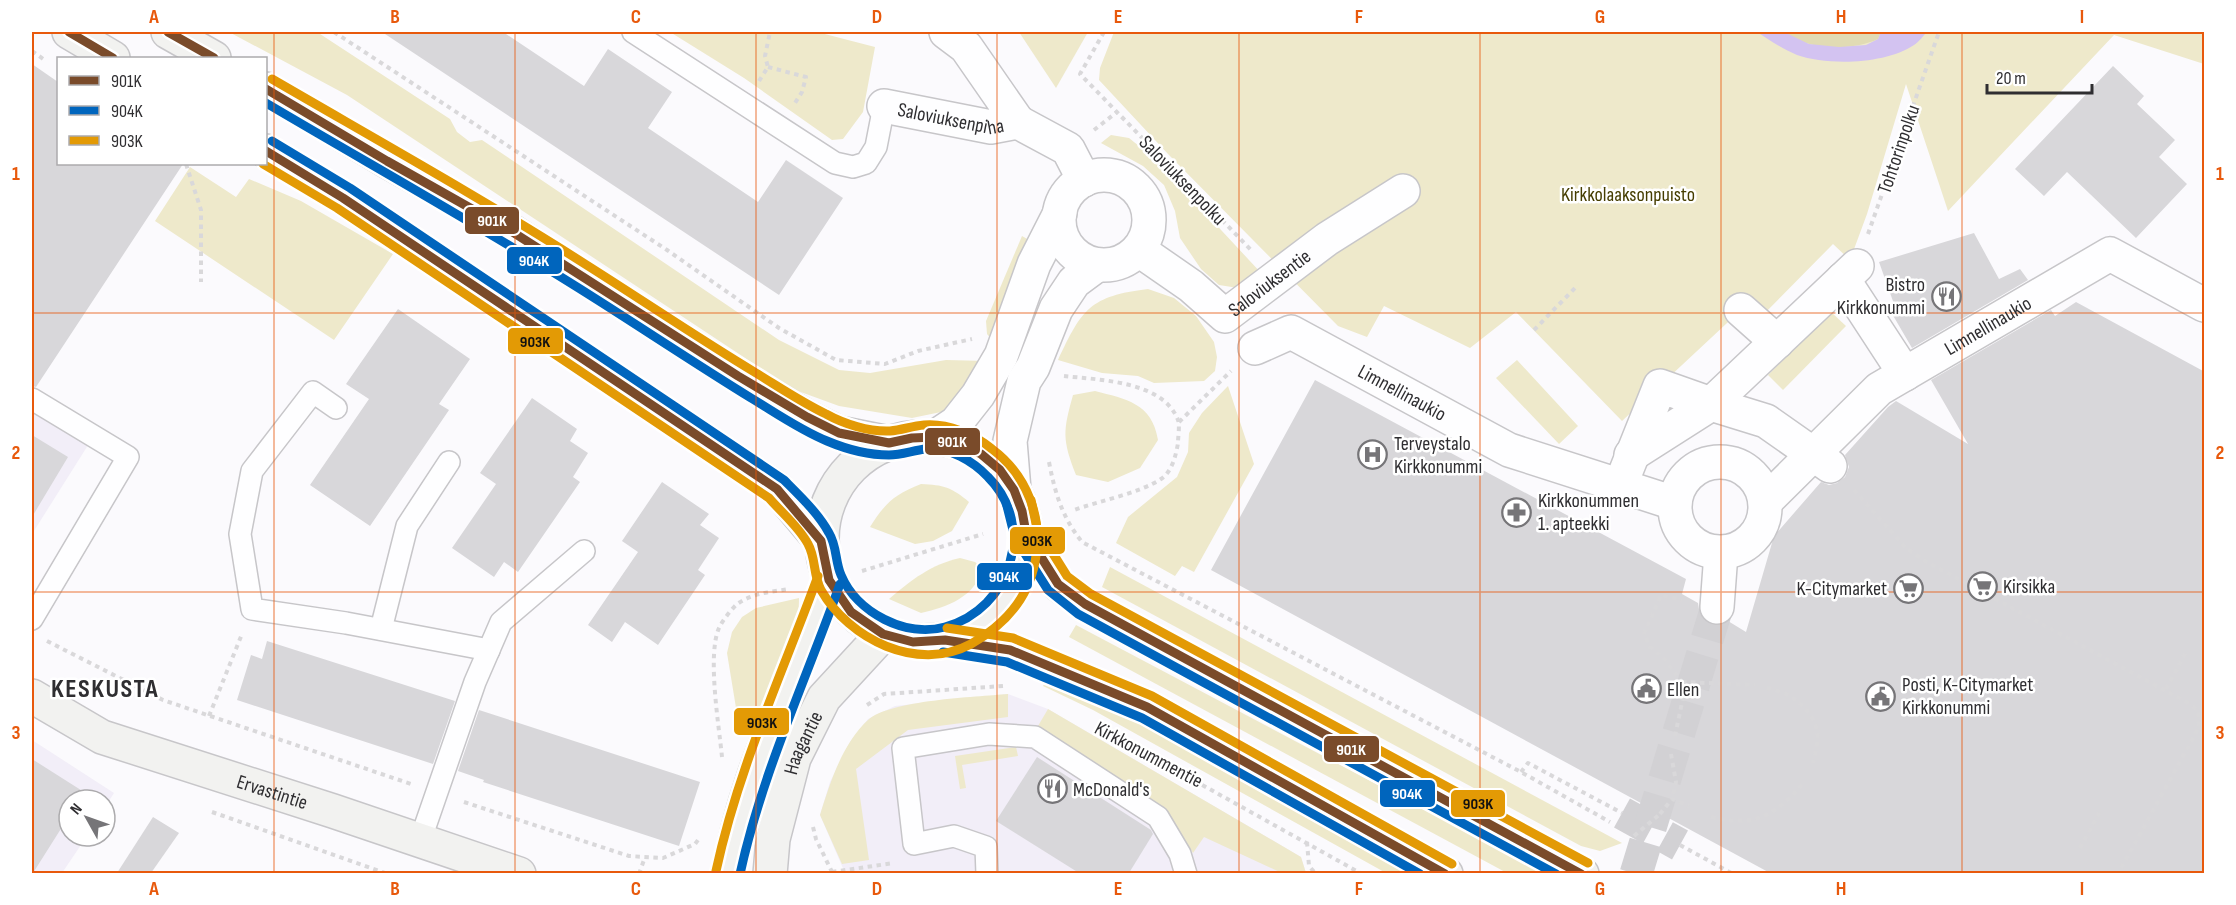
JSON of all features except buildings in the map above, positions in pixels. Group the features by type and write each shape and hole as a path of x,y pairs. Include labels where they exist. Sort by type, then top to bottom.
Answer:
{"main road":[{"path":"69,32 111,57"},
{"path":"168,32 212,57"},
{"path":"267,90 511,231 738,376 807,417 839,433 889,443"},
{"path":"267,152 343,198 777,489 821,541"},
{"path":"935,437 959,443 981,454 1000,470 1014,490 1022,510 1026,533 1024,562 1013,589 996,613 972,630 945,640 913,642 883,634 851,612 829,580 821,541 825,510 839,481 861,458 889,443 912,438 935,437"},
{"path":"1026,533 1058,584 1084,604 1582,873"},
{"name":"Haagantie","path":"728,873 734,840 763,750 813,628 829,580"},
{"name":"Haagantie","path":"770,873 773,839 794,758 824,698 883,634"},
{"name":"Kirkkonummentie","path":"945,640 1010,650 1147,707 1446,873"},
{"name":"Ervastintie","path":"32,696 102,737 519,873"}],"street":[{"name":"Saloviuksenpiha","path":"946,32 966,47 1018,122 1068,149 1084,180"},
{"name":"Saloviuksenpiha","path":"884,106 991,127 1018,122"},
{"path":"935,437 956,423 978,395 1001,356 1034,264 1060,213 1064,200 1073,188 1084,180 1098,176 1113,176 1128,182 1139,192 1147,206 1149,221 1146,236 1139,250 1127,259 1112,265 1097,265 1084,261 1072,252 1064,241 1060,227 1060,213"},
{"name":"Saloviuksentie","path":"1139,250 1191,286 1225,316 1327,239 1403,191"},
{"name":"Limnellinaukio","path":"1766,501 1823,460 1879,389 2110,254 2205,305"},
{"path":"1014,490 1010,441 1024,381 1033,367 1056,309 1074,282 1097,265"},
{"path":"1631,455 1711,404 1850,272 1905,374"},
{"path":"1741,310 1777,342"},
{"name":"Limnellinaukio","path":"1256,348 1291,332 1509,450 1674,503"},
{"path":"1620,486 1660,386 1766,421 1823,460"},
{"path":"1710,462 1729,462 1746,469 1760,483 1766,501 1764,520 1755,537 1740,549 1721,553 1702,550 1686,539 1677,522 1674,503 1680,485 1693,470 1710,462"},
{"path":"1702,605 1721,553"}],"lane":[{"path":"633,32 835,164 853,167 866,164 876,147 884,106"},
{"path":"336,408 313,392 252,471 240,534 252,609 381,629 489,650"},
{"path":"32,399 128,457 32,619"},
{"path":"381,629 407,526 449,462"},
{"path":"420,842 475,682 501,622 584,551"},
{"path":"987,873 986,847 954,836 914,844 903,748 989,734 1035,737 1158,818 1180,854 1186,873"}],"path":[{"path":"334,32 667,250 779,328 836,360 885,364 918,351 970,338 978,343"},
{"path":"744,105 768,67 765,56 770,32"},
{"name":"Saloviuksenpolku","path":"1104,32 1080,74 1277,277"},
{"name":"Tohtorinpolku","path":"1850,272 1939,32"},
{"path":"32,51 46,61"},
{"path":"768,67 806,76"},
{"path":"186,165 201,210 201,282"},
{"path":"1534,330 1576,287"},
{"path":"1179,422 1256,348"},
{"path":"1055,375 1111,381 1144,389 1168,404 1179,422 1178,444 1172,464 1162,478 1143,487 1074,510"},
{"path":"1048,456 1056,495 1072,529 1082,542 1521,772 1610,822"},
{"path":"1853,489 1906,548 1925,561 2190,704 2198,711 2199,727 2118,873"},
{"path":"862,571 983,534"},
{"path":"722,759 715,694 715,650 719,627 736,605 756,595 793,588"},
{"path":"1675,736 1683,698 1682,682 1663,657 1650,647 1644,634 1661,595 1702,605"},
{"path":"209,716 252,609"},
{"path":"42,638 163,700 630,856 663,858 695,844 701,837"},
{"path":"2166,689 2187,650"},
{"path":"1682,682 1755,685"},
{"path":"860,710 884,694 1006,686"},
{"path":"1767,688 1783,692 1806,708 1818,732 1813,764"},
{"name":"Kirkkonummentie","path":"1091,723 1362,873"},
{"path":"1634,836 1660,814 1672,799 1676,782 1671,754"},
{"path":"1521,772 1527,763 1622,813"},
{"path":"1711,817 1739,822 1771,813 1787,803 1804,782"},
{"path":"1672,799 1689,806"},
{"path":"2080,848 2101,810"},
{"path":"812,819 816,839 833,873 897,862 914,844"},
{"path":"1307,842 1309,866 1316,873"},
{"path":"1680,844 1733,873"},
{"path":"639,873 645,857"}],"shaded area":[{"path":"1757,32 1784,32 1809,44 1839,47 1866,45 1878,39 1881,32 1927,32 1914,45 1888,56 1841,62 1810,59 1797,55"},
{"path":"1784,32 1881,32 1878,39 1867,43 1856,46 1830,47 1805,43"},
{"path":"32,407 90,442 32,534"},
{"path":"1008,694 1048,709 1301,857 1306,873 845,873 820,815 830,782 850,742 868,719 895,706"},
{"path":"32,740 106,788 57,788 57,848 79,848 62,873 32,873"}],"green space":[{"path":"229,32 317,32 450,119 457,132 470,142 482,140 779,340 839,370 870,373 946,360 987,361 961,402 941,412 912,418 839,406 798,391 347,95"},
{"path":"670,32 817,32 875,47 863,112 843,139 832,140 744,78"},
{"path":"1019,32 1088,32 1056,88"},
{"name":"Kirkkolaaksonpuisto","path":"1114,32 2204,32 2204,64 2114,35 1948,211 1906,84 1867,214 1850,260 1833,244 1765,313 1741,310 1622,421 1516,312 1470,348 1384,306 1367,337 1338,326 1168,154 1099,80 1100,68"},
{"path":"1111,135 1129,138 1155,159 1262,274 1238,288 1219,285 1201,269 1180,238 1175,211 1164,185 1143,166 1101,143"},
{"path":"190,167 236,197 249,179 301,201 393,254 334,340 155,221"},
{"path":"1022,236 1036,244 993,341 987,334 986,321"},
{"path":"1148,289 1174,298 1196,316 1214,342 1217,357 1215,371 1204,381 1154,383 1138,376 1102,373 1058,360 1074,328 1090,308 1113,296"},
{"path":"1831,312 1846,326 1783,390 1768,375"},
{"path":"1517,360 1578,426 1559,444 1496,378"},
{"path":"1228,386 1254,464 1194,572 1182,566 1175,576 1116,543 1128,517 1177,477 1188,452 1189,433 1202,413"},
{"path":"1095,391 1127,400 1144,410 1155,428 1158,440 1140,468 1108,482 1076,475 1066,443 1067,418 1073,395"},
{"path":"921,484 947,488 969,502 952,531 933,541 915,544 870,527 891,500"},
{"path":"960,558 975,562 983,569 973,587 959,599 941,608 921,613 889,599 922,574 940,564"},
{"path":"1110,567 1622,843 1600,851 1581,846 1102,587"},
{"path":"799,598 798,642 760,738 745,729 738,720 727,653 732,632 742,617 756,608"},
{"path":"1076,625 1544,873 1507,873 1069,637"},
{"path":"1047,678 1099,699 1418,873 1386,873 1093,710 1043,686"},
{"path":"1008,694 1008,717 908,730 856,769 869,860 842,864 820,815 844,752 868,720 879,713 913,704"},
{"path":"1048,709 1301,857 1306,873 1282,873 1204,837 1193,853 1165,810 1038,726"},
{"path":"1016,747 1018,756 962,765 966,788 960,789 955,756"}],"tunnel":[{"path":"1636,874 1717,607"},
{"path":"1622,813 1680,845"}],"transit line":[{"name":"901K","path":"69,32 111,57"},
{"name":"901K","path":"168,32 212,57"},
{"name":"903K","path":"265,165 337,208 769,498 808,544 818,584 833,608 867,636 907,653 929,655 950,652 971,644 994,629 1012,610 1027,588 1032,575 1037,546 1035,514 1030,499 1015,472 985,444 969,434 942,426 924,425 890,431 865,429 841,421 817,409 734,360 508,216 272,79"},
{"name":"901K","path":"267,90 511,231 738,376 807,417 839,433 889,443 912,438 935,437 959,443 981,454 1000,470 1014,490 1022,511 1026,533 1058,584 1085,604 1581,874"},
{"name":"904K","path":"267,104 514,248 807,432 834,444 866,453 894,455 935,449 952,453 968,461 988,477 1003,497 1011,519 1013,541 1010,564 1001,585 986,603 968,617 945,627 915,629 884,619 871,611 848,589 841,575 832,538 825,526 784,480 350,188 272,141"},
{"name":"901K","path":"267,152 343,198 777,489 821,541 829,580 851,612 883,634 913,642 945,640 1010,650 1147,707 1445,874"},
{"name":"903K","path":"1031,500 1037,528 1067,576 1091,594 1588,863"},
{"name":"904K","path":"1007,506 1015,538 1048,590 1078,614 1556,874"},
{"name":"903K","path":"716,871 748,759 818,576"},
{"name":"904K","path":"740,874 749,836 772,763 840,584"},
{"name":"903K","path":"947,628 1013,638 1152,696 1452,864"},
{"name":"904K","path":"943,652 1007,662 1142,718 1420,874"}],"place":[{"name":"Bistro Kirkkonummi","path":"1946,296"},
{"name":"Terveystalo Kirkkonummi","path":"1373,455"},
{"name":"Kirkkonummen 1. apteekki","path":"1517,512"},
{"name":"Kirsikka","path":"1982,586"},
{"name":"K-Citymarket","path":"1908,588"},
{"name":"Ellen","path":"1646,689"},
{"name":"Posti, K-Citymarket Kirkkonummi","path":"1881,696"},
{"name":"McDonald's","path":"1052,789"}],"district":[{"name":"KESKUSTA","path":"105,688"}]}
